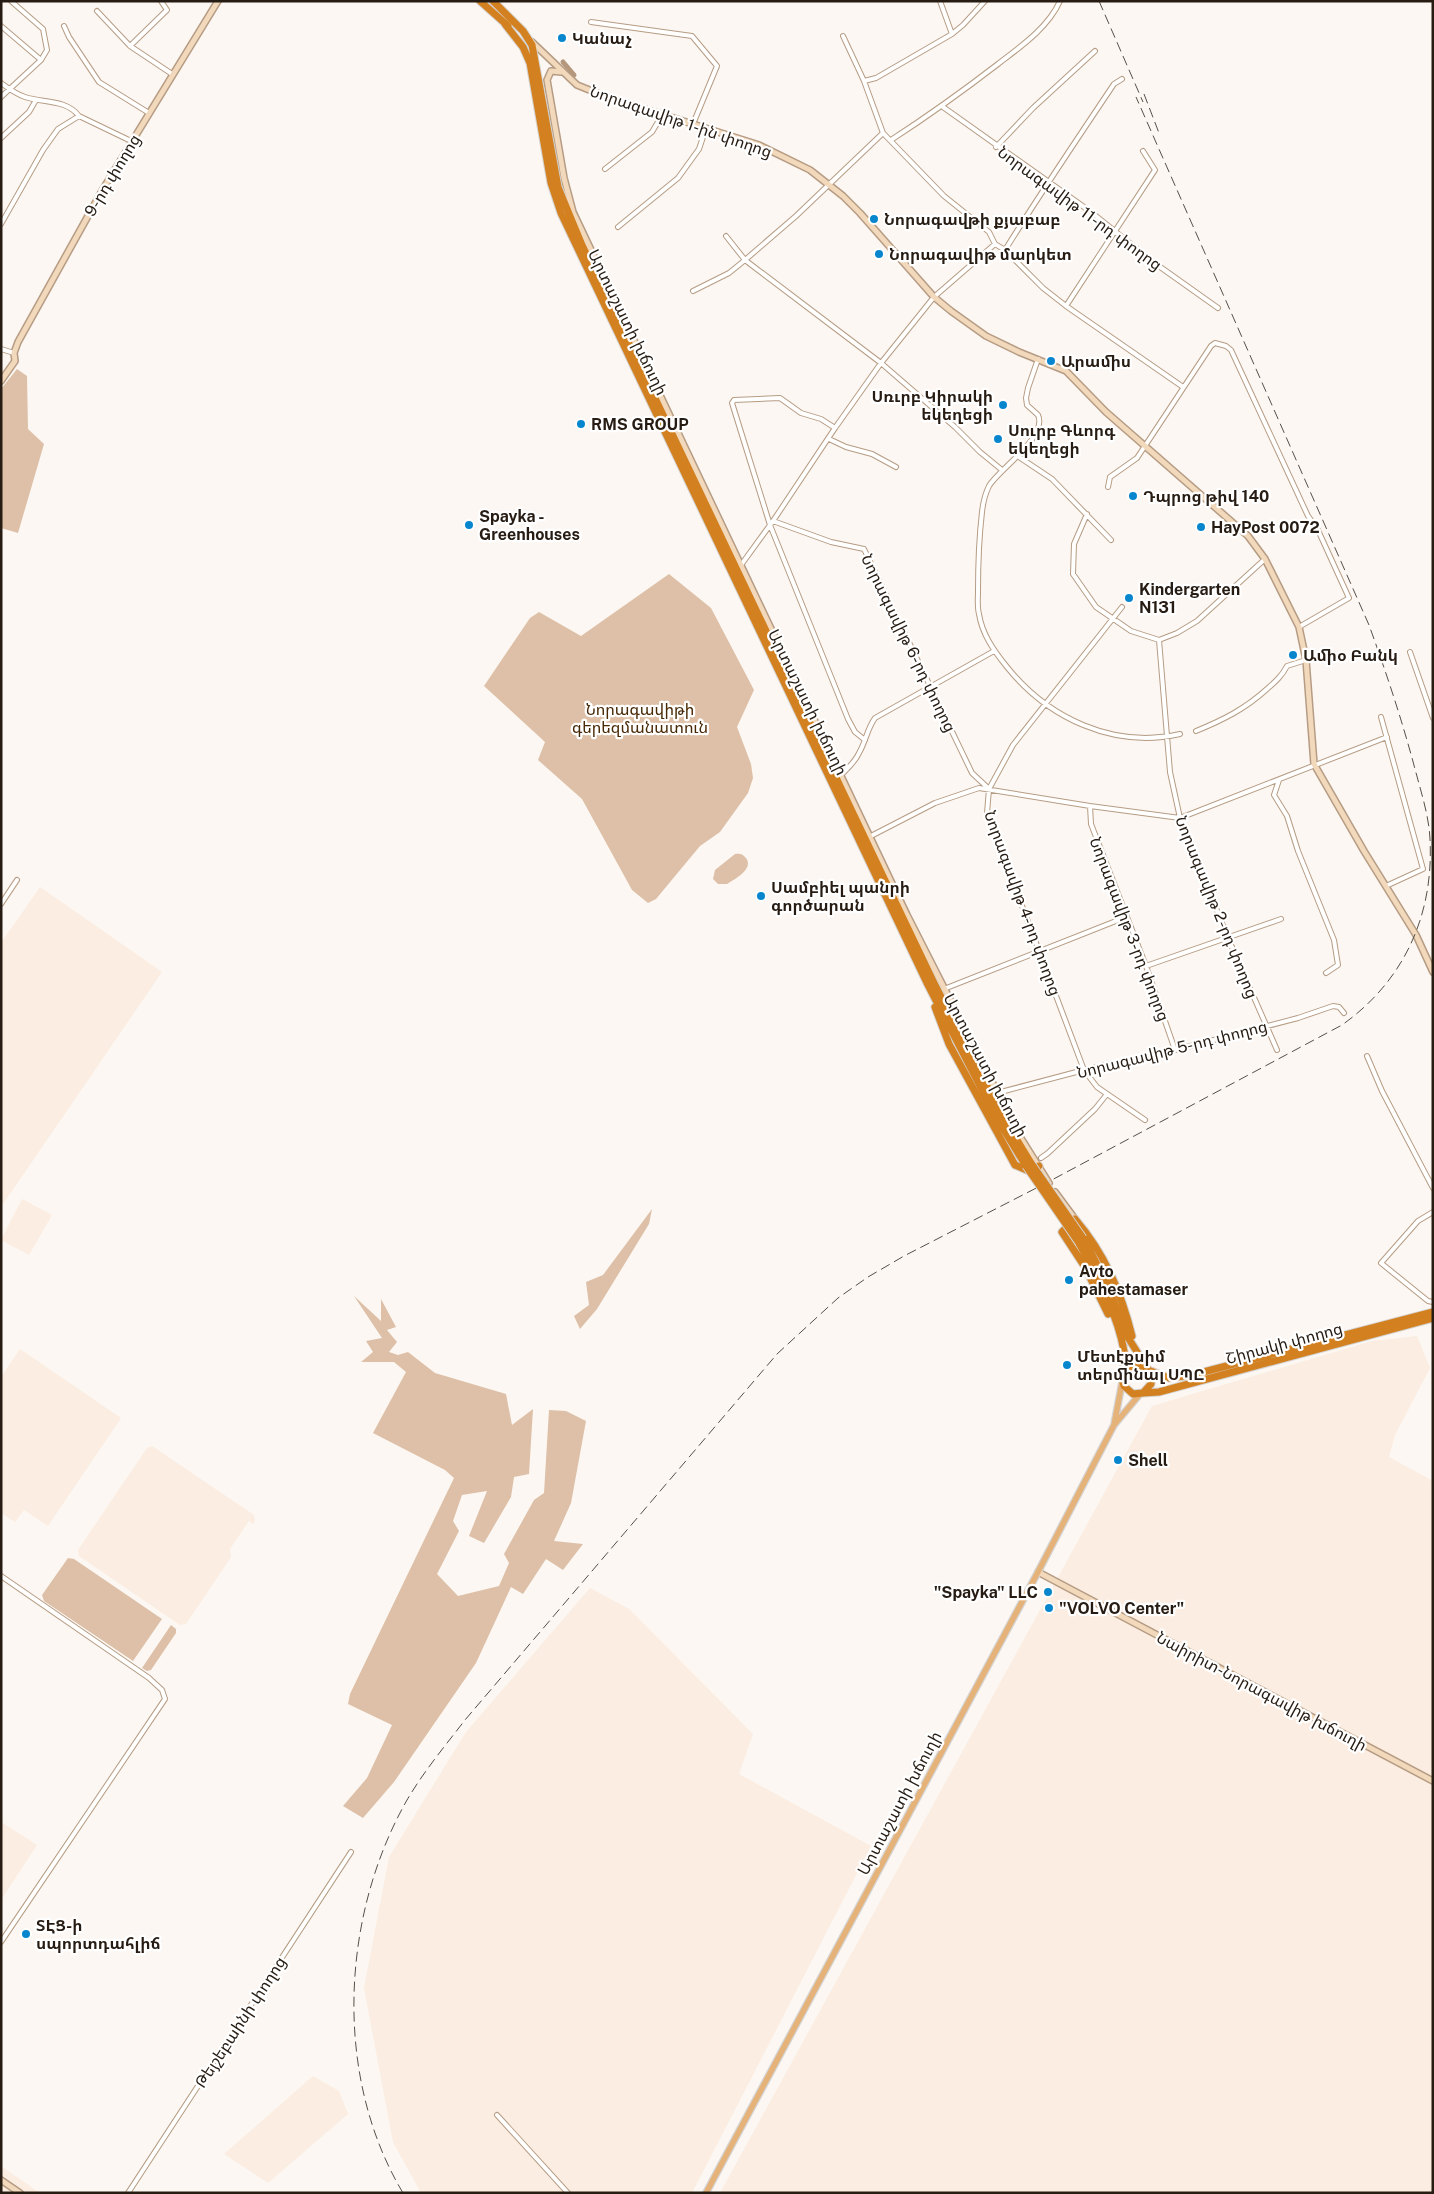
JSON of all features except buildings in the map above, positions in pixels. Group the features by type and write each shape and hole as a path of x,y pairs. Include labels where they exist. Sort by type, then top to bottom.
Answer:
{"highway":[{"path":"480,1 520,36 529,39"},
{"path":"494,3 529,39"},
{"name":"Արտաշատի խճուղի","path":"505,24 523,47 530,63 551,183 561,213 928,985 996,1117 1081,1241 1108,1286 1136,1352 1152,1376 1151,1384 1142,1393"},
{"name":"Արտաշատի խճուղի","path":"529,39 535,55 558,187 567,213 925,967 1028,1164"},
{"path":"928,985 941,1026 949,1044 1015,1165 1029,1171 1039,1166"},
{"path":"1122,1343 1092,1281 1062,1232 1075,1219 1097,1247 1113,1275 1126,1312 1136,1352"},
{"name":"Արտաշատի խճուղի","path":"1081,1241 1104,1291 1122,1343 1125,1361 1123,1378"},
{"name":"Շիրակի փողոց","path":"1147,1369 1169,1378 1192,1375 1433,1312"},
{"name":"Շիրակի փողոց","path":"1142,1393 1159,1392 1433,1318"},
{"path":"1142,1393 1128,1391 1123,1378 1128,1368 1134,1365 1147,1369"}],"main road":[{"name":"Արտաշատի խճուղի","path":"1114,1425 1123,1378"},
{"name":"Արտաշատի խճուղի","path":"706,2193 1038,1572 1114,1425 1142,1393"}],"street":[{"path":"1,97 42,60 47,50 43,29 11,1"},
{"path":"130,46 167,10 161,1"},
{"name":"9-րդ փողոց","path":"1,381 14,361 14,353 18,342 131,141 218,1"},
{"path":"940,1 952,34"},
{"path":"864,81 876,78 952,34 985,1"},
{"path":"891,140 943,107 1031,38 1057,8 1060,1"},
{"path":"97,11 130,46 172,74"},
{"path":"591,22 692,36 717,66 693,124"},
{"path":"1,26 42,60"},
{"path":"64,26 100,82 149,113"},
{"path":"843,36 864,81 883,133 944,196 989,232 995,244 1005,250 1043,288 1183,387"},
{"name":"Նորագավիթ 1-ին փողոց","path":"529,39 576,85 780,154 810,170 829,184 860,213 934,297 986,336 1066,371 1106,412 1232,520 1248,536 1264,559 1299,627 1306,660 1314,764 1416,934 1433,972"},
{"path":"996,147 1033,108 1095,51"},
{"name":"Արտաշատի խճուղի","path":"564,73 551,72 547,80 564,178 573,212 944,989 1019,1135 1075,1219"},
{"path":"1005,250 1048,181 1080,138 1114,84 1122,78"},
{"path":"1,83 23,96 36,100 52,101 68,107 79,116 131,141"},
{"path":"1,138 29,112 36,100"},
{"name":"Նորագավիթ 11-րդ փողոց","path":"943,107 996,147 1048,181 1115,230 1156,264 1218,308"},
{"path":"604,169 652,132 662,115"},
{"path":"1,224 42,150 58,129 79,116"},
{"path":"618,227 678,178 700,149 706,128"},
{"path":"693,291 729,273 745,260 796,216 883,133"},
{"path":"1066,306 1155,170 1143,151"},
{"path":"726,236 745,260 881,363 1002,470"},
{"path":"741,565 774,521 835,428 881,363 934,297 995,244"},
{"path":"1108,486 1110,477 1136,458 1211,346 1216,343 1226,346 1231,350 1308,516 1317,528 1349,598 1299,627"},
{"path":"1,349 14,353"},
{"path":"1038,359 1026,398 1027,406 1038,415 1040,424 1026,448 1002,470 989,487 984,500 978,542 978,613 994,651 1022,686 1044,704 1066,718 1084,727 1112,734 1145,738 1167,737 1180,734"},
{"path":"835,428 821,419 801,412 780,398 734,400 732,403 770,525 848,719 855,732 865,740"},
{"path":"829,439 846,448 872,454 896,466"},
{"path":"1019,456 1052,480 1111,540"},
{"path":"1087,514 1074,544 1073,574 1096,607 1131,631 1159,640 1197,622 1264,559"},
{"name":"Նորագավիթ 6-րդ փողոց","path":"774,521 831,542 864,549 972,773 990,789"},
{"name":"Նորագավիթ 4-րդ փողոց","path":"1122,607 1044,704 1014,745 990,789 987,800 987,813 1084,1070 1091,1080 1107,1094 1145,1120"},
{"name":"Նորագավիթ 2-րդ փողոց","path":"1159,640 1170,772 1180,818 1228,938 1277,1050"},
{"path":"841,775 852,764 874,718 994,651"},
{"path":"1410,652 1433,718"},
{"path":"1196,731 1234,715 1250,704 1283,674 1287,666 1306,660"},
{"path":"1381,717 1423,869 1386,886"},
{"path":"871,836 935,803 973,788 1180,818 1387,737"},
{"path":"1279,780 1274,795 1287,816 1298,851 1334,940 1338,955 1336,968 1326,973"},
{"name":"Նորագավիթ 3-րդ փողոց","path":"1090,806 1091,824 1146,966 1175,1050"},
{"path":"1,904 17,880"},
{"path":"944,989 1126,917"},
{"path":"1146,966 1281,919"},
{"name":"Նորագավիթ 5-րդ փողոց","path":"997,1093 1084,1070 1266,1027 1333,1006 1340,1007 1344,1012"},
{"path":"1367,1056 1382,1091 1433,1188"},
{"path":"1040,1158 1048,1153 1095,1109 1107,1094"},
{"path":"1433,1212 1418,1221 1381,1263 1428,1301 1433,1302"},
{"name":"Նաիրիտ-Նորագավիթ խճուղի","path":"1038,1572 1433,1782"},
{"path":"1,1576 149,1678 162,1690 165,1699 1,1942"},
{"name":"Թեյշեբաինի փողոց","path":"128,2193 351,1852"},
{"path":"497,2115 568,2193"},
{"path":"1,2180 20,2193"}],"shaded area":[{"path":"40,887 162,972 1,1207 1,943"},
{"path":"22,1199 52,1215 29,1255 1,1240"},
{"path":"1417,1336 1430,1368 1395,1435 1389,1457 1433,1481 1433,2193 720,2193 1152,1406 1372,1341"},
{"path":"20,1349 121,1418 48,1526 24,1510 15,1522 1,1513 1,1377"},
{"path":"152,1446 254,1515 255,1521 253,1524 249,1521 230,1549 231,1557 186,1624 180,1625 79,1556 78,1550 147,1448"},
{"path":"590,1588 629,1609 753,1734 739,1774 871,1846 692,2193 421,2193 393,2142 364,1988 389,1857 466,1732"},
{"path":"1,1822 37,1845 1,1900"},
{"path":"313,2076 339,2091 348,2114 268,2183 224,2154"},
{"path":"1,2166 40,2193 1,2193"}],"green space":[{"path":"17,369 27,376 28,429 44,444 18,533 1,528 1,389"},
{"name":"Նորագավիթի գերեզմանատուն","path":"669,574 711,608 754,690 737,727 751,764 753,778 748,793 720,832 700,846 656,899 648,903 632,890 582,799 538,760 545,742 484,686 530,618 539,612 581,636"},
{"path":"735,854 741,854 746,858 748,866 746,870 727,884 718,884 713,879 715,870"},
{"path":"652,1209 649,1224 597,1309 580,1329 574,1316 589,1305 586,1282 603,1275"},
{"path":"354,1296 381,1321 381,1299 396,1327 387,1330 397,1342 389,1352 398,1355 408,1352 435,1373 506,1394 512,1425 533,1409 529,1474 514,1477 511,1497 484,1543 469,1536 487,1491 462,1495 453,1521 459,1531 437,1574 458,1596 499,1586 509,1563 504,1554 534,1500 544,1493 549,1410 566,1411 586,1421 571,1503 554,1541 583,1544 563,1570 546,1559 523,1594 511,1587 476,1663 394,1782 363,1818 343,1806 367,1778 392,1725 348,1704 350,1694 454,1478 445,1470 373,1433 406,1372 394,1362 361,1362 373,1352 366,1341 382,1338"},
{"path":"68,1558 74,1559 162,1619 133,1661 44,1601 42,1595"},
{"path":"171,1625 176,1629 176,1633 151,1670 147,1671 142,1668"}],"waterway":[{"path":"563,62 574,75"}],"railway":[{"path":"1099,1 1143,102"},
{"path":"1144,94 1159,133"},
{"path":"403,2193 380,2147 365,2099 356,2048 354,1996 358,1944 369,1894 385,1845 414,1789 465,1720 777,1354 838,1298 868,1277 904,1256 1048,1182 1342,1025 1364,1007 1398,967 1411,944 1420,920 1427,894 1430,867 1428,822 1410,751 1382,660 1369,625 1136,97"}],"place":[{"name":"Կանաչ","path":"562,38"},
{"name":"Նորագավթի քյաբաբ","path":"874,219"},
{"name":"Նորագավիթ մարկետ","path":"879,254"},
{"name":"Արամիս","path":"1051,361"},
{"name":"Սռւրբ Կիրակի եկեղեցի","path":"1003,405"},
{"name":"RMS GROUP","path":"581,424"},
{"name":"Սուրբ Գևորգ եկեղեցի","path":"998,439"},
{"name":"Դպրոց թիվ 140","path":"1133,496"},
{"name":"Spayka - Greenhouses","path":"469,525"},
{"name":"HayPost 0072","path":"1201,527"},
{"name":"Kindergarten N131","path":"1129,598"},
{"name":"Ամիօ Բանկ","path":"1293,655"},
{"name":"Սամբիել պանրի գործարան","path":"761,896"},
{"name":"Avto pahestamaser","path":"1069,1280"},
{"name":"Մետէքսիմ տերմինալ ՍՊԸ","path":"1067,1365"},
{"name":"Shell","path":"1118,1460"},
{"name":"\"Spayka\" LLC","path":"1048,1592"},
{"name":"\"VOLVO Center\"","path":"1049,1608"},
{"name":"ՏԷՑ-ի սպորտդահլիճ","path":"26,1934"}]}
